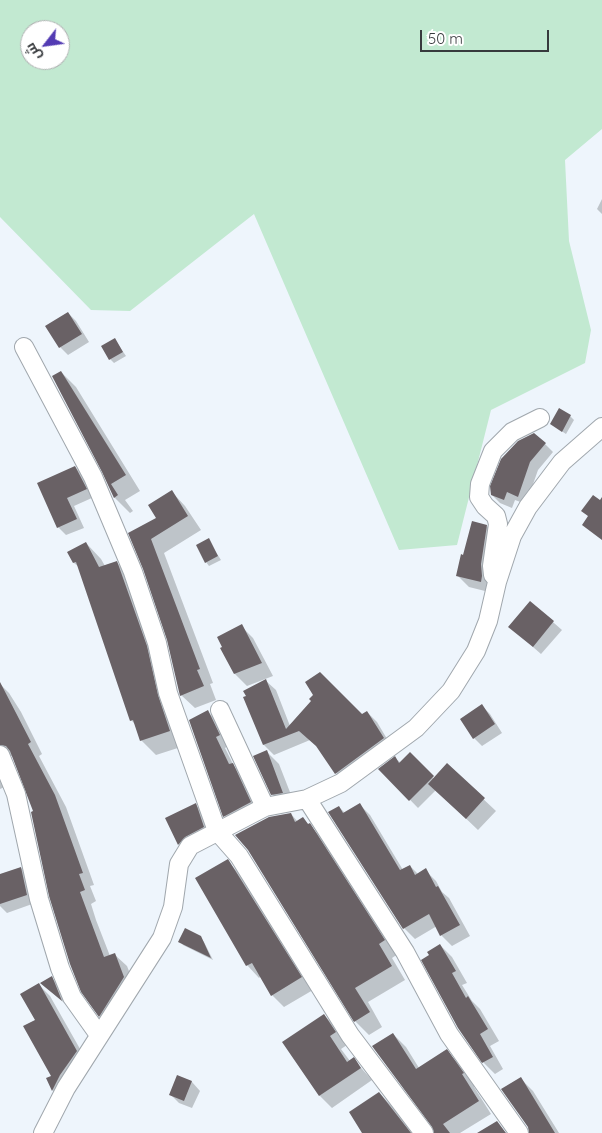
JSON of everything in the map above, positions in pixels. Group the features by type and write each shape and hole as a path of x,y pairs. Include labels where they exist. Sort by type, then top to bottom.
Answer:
{"street":[{"path":"24,347 92,477 133,572 157,643 168,693 217,831 239,856 350,1035 424,1133"},
{"path":"497,582 493,576 492,566 498,524 496,516 485,506 479,496 480,484 493,451 512,432 540,418"},
{"path":"43,1133 66,1088 162,938 173,906 179,864 190,846 265,808 307,799 341,782 416,728 451,691 476,652 488,621 497,582 512,536 528,507 562,462 602,427"},
{"path":"220,710 265,808"},
{"path":"0,755 16,794 39,899 60,968 72,997 99,1035"},
{"path":"307,799 405,952 449,1034 519,1133"}],"green space":[{"path":"0,0 602,0 602,129 565,160 569,241 591,330 585,363 491,410 457,545 399,550 254,214 130,311 91,310 0,217"}],"building":[{"path":"68,312 82,334 59,348 45,326"},
{"path":"115,338 123,352 109,360 101,346"},
{"path":"61,371 126,475 111,484 118,495 114,498 52,376"},
{"path":"559,408 571,415 562,432 550,424"},
{"path":"534,433 546,443 530,462 518,497 507,492 504,500 491,495 490,486 501,459 518,441"},
{"path":"75,466 87,489 67,498 77,519 57,528 37,483"},
{"path":"172,490 188,516 151,539 200,669 197,670 204,686 180,696 167,640 143,569 128,533 156,518 148,505"},
{"path":"593,495 600,500 602,497 602,540 582,525 588,516 581,511"},
{"path":"472,521 487,525 481,564 481,582 456,576"},
{"path":"209,538 218,556 205,563 196,545"},
{"path":"86,542 99,567 117,561 147,646 158,695 170,731 140,741 133,720 130,721 76,562 73,563 67,552"},
{"path":"530,601 554,621 533,647 508,627"},
{"path":"242,624 262,663 234,674 220,648 222,647 217,637"},
{"path":"320,672 362,714 367,711 384,738 335,774 316,746 299,731 263,745 243,697 246,696 243,691 266,679 286,729 311,701 309,699 313,695 305,682"},
{"path":"0,682 31,742 28,744 55,795 83,873 79,874 85,890 80,892 104,957 115,953 124,977 99,1017 81,992 70,964 49,896 31,812 33,811 10,751 6,746 0,745"},
{"path":"482,704 495,724 473,739 460,719"},
{"path":"208,710 220,735 216,737 229,764 233,763 251,802 223,817 189,720"},
{"path":"267,750 283,793 271,795 253,756"},
{"path":"410,752 434,776 409,801 378,769 395,756 399,763"},
{"path":"447,763 485,798 466,819 428,784"},
{"path":"196,803 204,827 185,837 178,845 165,818"},
{"path":"360,803 400,870 410,865 415,875 426,868 460,925 440,936 429,914 403,929 328,812 339,806 343,813"},
{"path":"291,813 295,822 303,817 308,824 310,823 385,940 379,944 392,966 355,988 370,1012 354,1022 248,850 235,835 269,817"},
{"path":"228,859 302,977 271,996 252,963 246,966 195,878"},
{"path":"21,867 27,895 0,904 0,874"},
{"path":"185,928 201,936 211,958 178,942"},
{"path":"440,944 456,971 452,973 466,998 468,996 488,1029 480,1034 493,1057 482,1063 458,1028 421,960 429,955 427,952"},
{"path":"52,976 62,1001 40,983"},
{"path":"39,983 77,1051 60,1075 52,1091 46,1078 51,1076 23,1026 35,1020 20,994"},
{"path":"324,1014 336,1032 330,1036 347,1062 354,1057 361,1068 319,1096 282,1042"},
{"path":"393,1033 416,1069 447,1049 464,1073 462,1074 479,1101 443,1124 450,1133 434,1133 432,1127 372,1046"},
{"path":"177,1075 192,1081 184,1101 169,1095"},
{"path":"521,1077 555,1133 529,1133 528,1127 501,1089"},
{"path":"379,1092 411,1133 362,1133 349,1112"},
{"path":"497,1121 506,1133 477,1133"}]}
